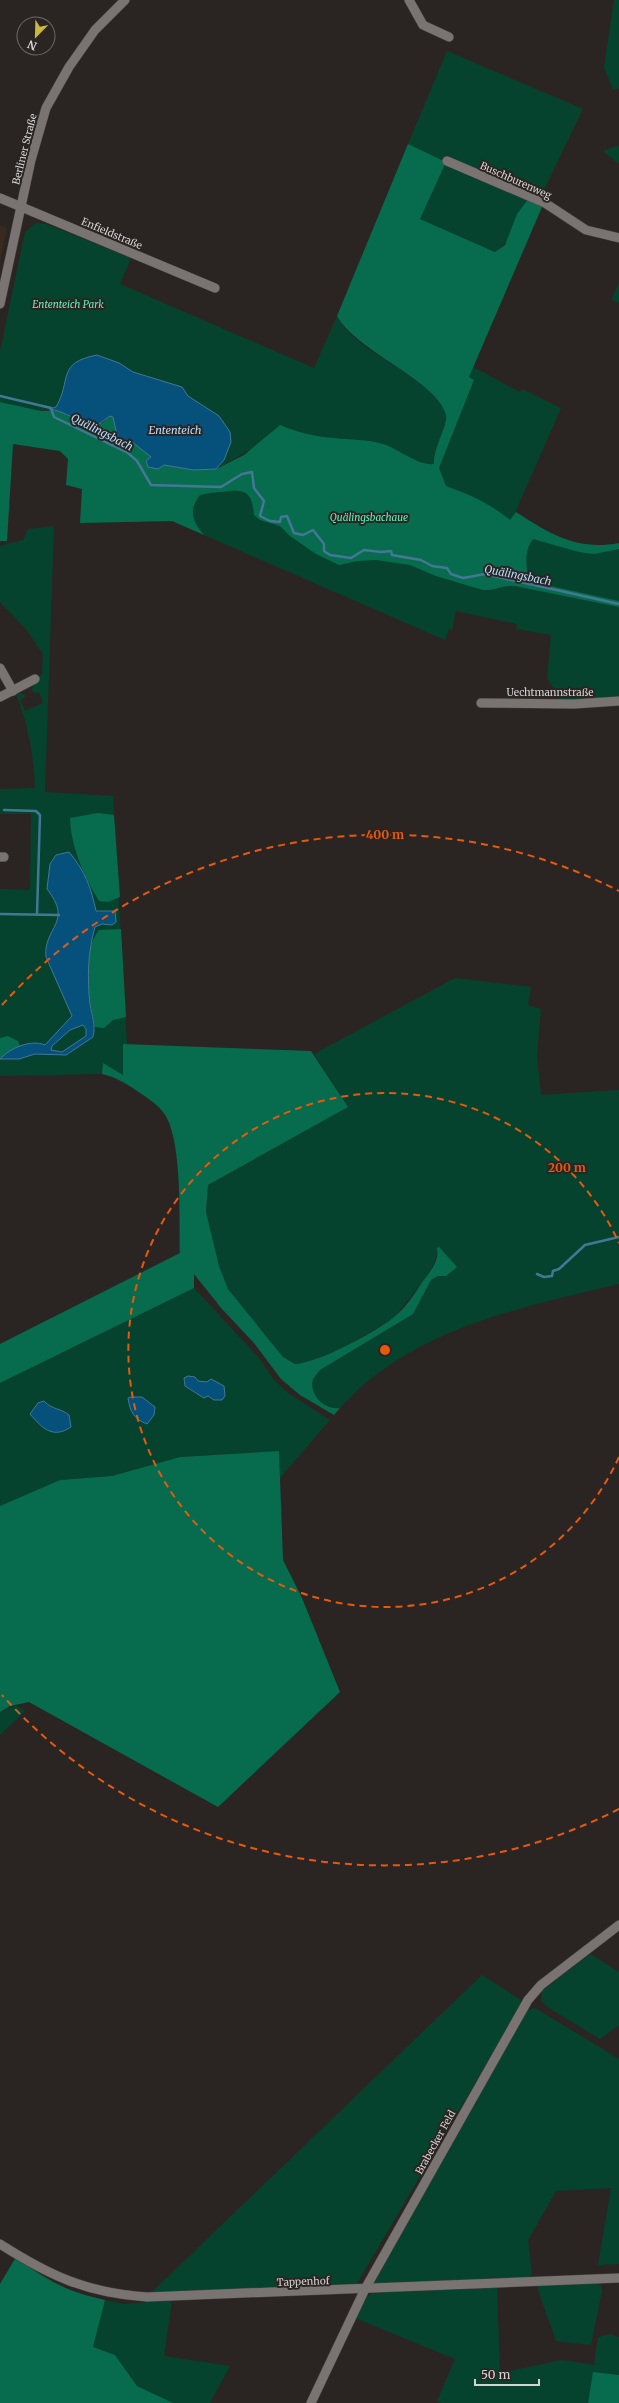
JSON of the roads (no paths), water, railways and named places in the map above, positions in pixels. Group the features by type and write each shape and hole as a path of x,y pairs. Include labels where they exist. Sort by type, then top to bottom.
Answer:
{"street":[{"name":"Berliner Straße","path":"0,304 36,139 46,108 68,67 95,30 125,0"},
{"path":"409,0 423,25 449,37"},
{"name":"Buschburenweg","path":"447,161 545,203 586,230 619,238"},
{"name":"Enfieldstraße","path":"0,198 215,288"},
{"path":"0,668 13,691"},
{"path":"0,697 35,679"},
{"name":"Uechtmannstraße","path":"481,703 574,704 619,701"},
{"name":"Brabecker Feld","path":"311,2403 365,2290 528,2000 541,1986 619,1925"},
{"name":"Tappenhof","path":"0,2244 47,2272 74,2284 118,2295 146,2297 365,2290 619,2278"}],"water":[{"name":"Ententeich","path":"97,355 119,363 133,372 182,387 188,396 219,416 230,432 231,442 224,460 216,469 194,470 164,465 158,469 148,467 146,461 151,457 132,442 128,447 118,440 113,417 110,416 96,426 61,412 49,409 56,407 61,397 70,368 84,358"},
{"path":"69,852 75,859 87,880 96,911 115,911 116,922 112,925 102,924 95,927 91,946 89,984 90,1004 94,1024 93,1037 66,1055 35,1054 19,1059 0,1059 9,1051 27,1044 39,1043 45,1045 72,1016 46,957 46,947 58,918 58,910 55,900 47,889 50,864 56,855","holes":["83,1025 86,1029 86,1036 62,1052 51,1050 52,1046 70,1030"]},
{"path":"188,1376 195,1377 198,1381 207,1382 211,1379 224,1386 225,1396 222,1400 214,1400 208,1396 204,1398 185,1386 184,1378"},
{"path":"142,1397 155,1407 154,1415 147,1424 139,1420 133,1414 128,1398"},
{"path":"44,1401 50,1406 69,1415 71,1427 65,1431 54,1432 49,1431 39,1424 30,1414 38,1403"}],"waterway":[{"name":"Quälingsbach","path":"0,396 51,408 54,417 128,453 137,461 151,485 221,487 242,474 252,472 254,488 264,501 260,516 270,521 280,522 281,517 287,516 294,533 303,535 313,530 324,544 324,551 330,555 351,558 364,550 381,552 391,551 392,555 421,560 432,566 447,568 451,574 463,578 485,574 619,604"},
{"path":"4,810 36,811 40,815 37,914"},
{"path":"0,914 59,915"},
{"path":"537,1274 544,1277 552,1276 553,1271 559,1269 585,1245 619,1237"}],"park label":[{"name":"Ententeich Park","path":"68,304"},
{"name":"Quälingsbachaue","path":"369,517"}]}
